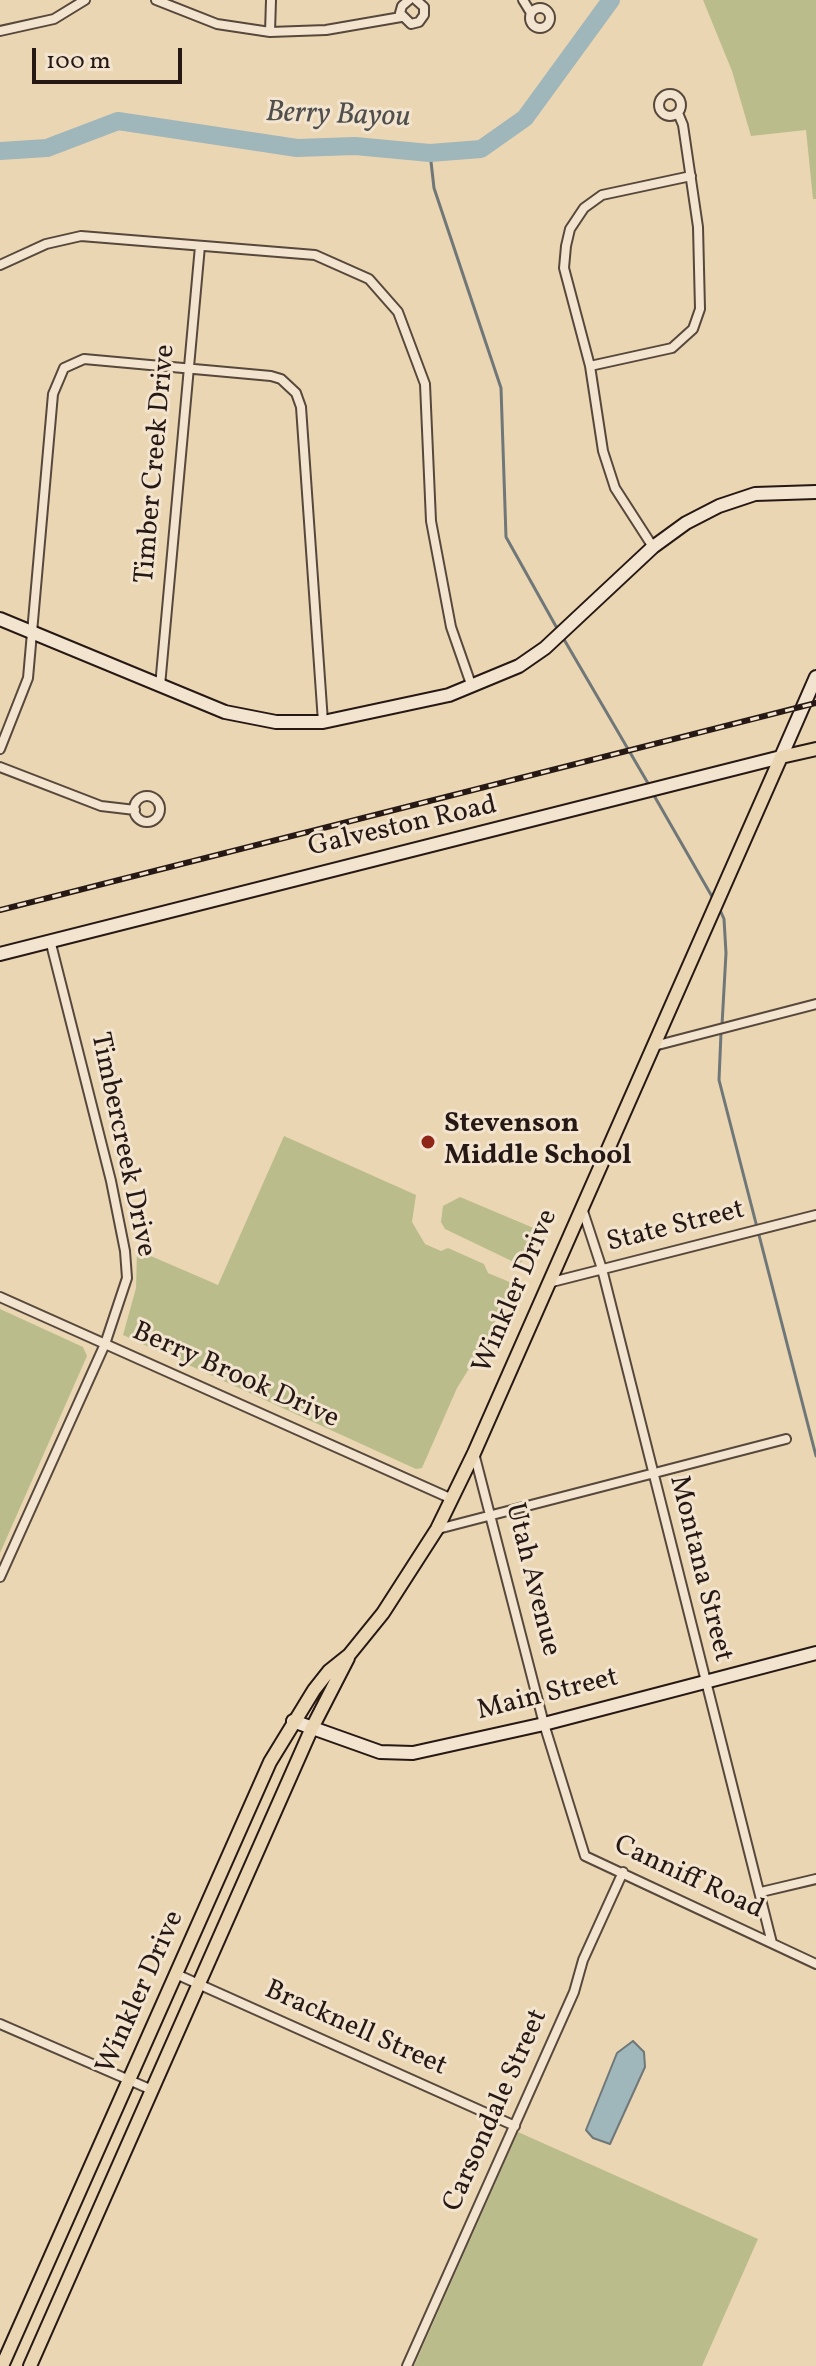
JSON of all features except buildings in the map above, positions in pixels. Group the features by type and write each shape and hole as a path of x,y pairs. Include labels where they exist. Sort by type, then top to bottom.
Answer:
{"main road":[{"name":"Galveston Road","path":"781,757 816,749"},
{"name":"Winkler Drive","path":"30,2366 311,1730 349,1655 415,1567 474,1453 781,757"},
{"name":"Winkler Drive","path":"2,2366 270,1762 293,1721 329,1671 349,1655"},
{"path":"80,2191 104,2201"}],"street":[{"path":"0,31 54,19 85,0"},
{"path":"156,0 217,24 270,32 326,30 401,17 411,24 422,19 424,7 416,0"},
{"path":"270,32 271,0"},
{"path":"401,17 402,6 409,0"},
{"path":"523,0 531,13"},
{"path":"590,366 660,352 685,339 693,329 700,309 700,271 691,176 678,113"},
{"path":"653,547 615,488 603,451 590,366 564,268 570,229 584,208 602,195 691,176"},
{"path":"0,265 46,244 81,236 315,255 369,279 398,312 425,384 431,521 437,561 451,627 472,687"},
{"name":"Timber Creek Drive","path":"160,686 186,368 200,246"},
{"path":"0,749 28,678 53,394 64,368 84,359 271,376 281,379 296,393 301,407 323,722"},
{"path":"0,619 160,686 252,719 323,722 472,687 519,666 545,648 653,547 686,523 719,506 755,494 816,492"},
{"path":"781,757 816,677"},
{"name":"Galveston Road","path":"0,954 781,757"},
{"path":"0,767 101,806 135,810"},
{"name":"Timbercreek Drive","path":"0,1577 105,1344 127,1278 125,1251 50,940"},
{"path":"653,1046 816,1004"},
{"name":"Montana Street","path":"581,1206 602,1269 772,1943"},
{"name":"State Street","path":"547,1283 816,1215"},
{"name":"Berry Brook Drive","path":"0,1297 452,1499"},
{"path":"437,1529 786,1439"},
{"name":"Utah Avenue","path":"474,1453 544,1724 585,1856"},
{"name":"Main Street","path":"293,1721 311,1730 380,1752 404,1753 544,1724 816,1653"},
{"name":"Canniff Road","path":"585,1856 816,1964"},
{"name":"Carsondale Street","path":"407,2366 515,2126 623,1872"},
{"path":"761,1892 816,1879"},
{"name":"Bracknell Street","path":"176,1974 515,2126"},
{"path":"0,2024 152,2090"}],"green space":[{"path":"703,0 816,0 816,199 813,199 806,130 751,136 732,71"},
{"path":"284,1136 416,1195 412,1222 425,1244 441,1251 448,1248 484,1264 488,1273 512,1283 485,1343 457,1388 422,1468 416,1469 123,1335 136,1288 137,1250 218,1285"},
{"path":"460,1197 536,1229 520,1265 445,1229 441,1222 443,1206"},
{"path":"0,1309 83,1347 87,1356 0,1553"},
{"path":"518,2132 758,2239 702,2366 414,2366"}],"water":[{"path":"633,2041 644,2052 645,2067 610,2144 593,2138 586,2130 617,2053"}],"waterway":[{"name":"Berry Bayou","path":"0,151 47,148 118,121 297,148 355,146 430,153 481,149 525,118 611,0"},
{"path":"430,153 434,188 501,388 506,537 558,630"},
{"path":"562,636 649,785"},
{"path":"652,792 714,900"},
{"path":"720,910 724,919 726,953 722,1025"},
{"path":"721,1033 719,1080 816,1456"}],"railway":[{"path":"0,910 816,703"}],"place":[{"name":"Stevenson Middle School","path":"428,1142"}]}
